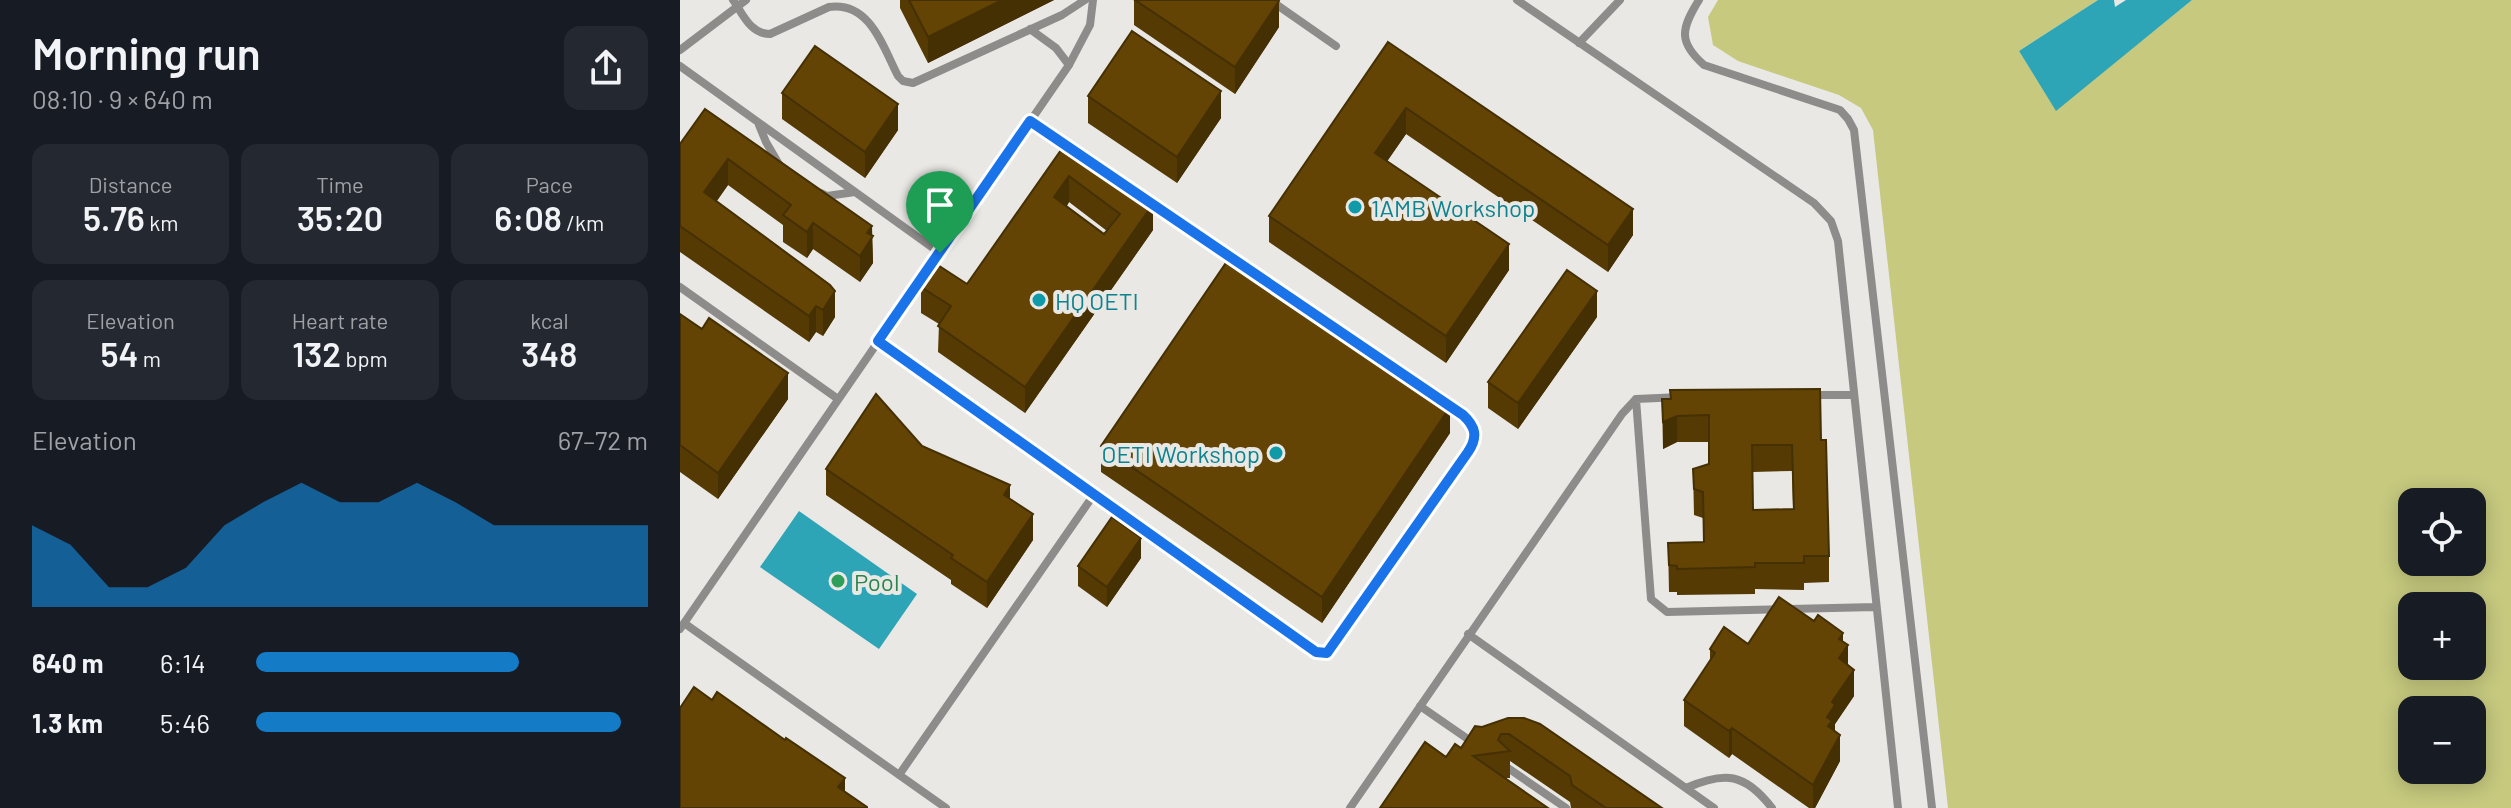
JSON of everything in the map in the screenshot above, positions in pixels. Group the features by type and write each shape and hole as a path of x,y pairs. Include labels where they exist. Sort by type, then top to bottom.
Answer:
{"lane":[{"path":"680,50 736,4 746,0"},
{"path":"736,4 752,29 763,34 770,34 829,7 856,11 870,21 898,76 903,81 913,83 1062,15 1085,0"},
{"path":"942,807 682,626 1069,65 1090,25 1093,0"},
{"path":"1270,0 1336,46"},
{"path":"1517,0 1814,203 1831,221 1838,241 1898,808"},
{"path":"1579,43 1620,0"},
{"path":"1699,0 1689,16 1683,37 1689,52 1704,65 1840,110 1854,130 1932,808"},
{"path":"1030,29 1056,48 1069,65"},
{"path":"680,66 940,253"},
{"path":"1030,121 1080,155"},
{"path":"758,122 781,167 793,175"},
{"path":"815,189 827,196 855,192"},
{"path":"878,341 1323,654 1330,650 1468,452 1475,436 1471,422 1130,189"},
{"path":"680,287 838,399"},
{"path":"1807,395 1854,395"},
{"path":"1350,808 1622,414 1636,399 1697,397"},
{"path":"1636,399 1651,599 1658,607 1667,612 1876,607"},
{"path":"899,775 1095,493"},
{"path":"1468,634 1714,808"},
{"path":"1420,706 1478,746"},
{"path":"1505,766 1566,808"},
{"path":"1686,788 1706,779 1730,777 1753,787 1772,808"}],"green space":[{"path":"1718,0 2098,0 2019,51 2056,110 2192,0 2511,0 2511,808 1948,808 1873,130 1861,108 1839,95 1738,61 1713,45 1708,17"}],"water":[{"path":"2098,0 2114,0 2115,7 2126,0 2192,0 2056,111 2019,51"},
{"name":"Pool","path":"799,511 917,594 879,649 760,567"}],"building":[{"path":"909,0 1002,0 928,37"},
{"path":"1135,0 1278,0 1279,1 1235,67"},
{"path":"1132,31 1221,91 1177,157 1088,96"},
{"name":"1AMB Workshop","path":"1388,42 1633,209 1608,245 1406,108 1375,153 1509,244 1446,336 1269,216"},
{"path":"815,46 898,104 865,152 782,93"},
{"path":"705,109 872,226 867,233 873,236 860,256 813,223 807,232 783,215 791,205 728,159 704,192 830,285 835,291 823,310 816,306 809,316 680,226 680,144"},
{"name":"HQ OETI","path":"1066,143 1153,204 1025,387 938,326 951,306 921,287 936,264 967,284","holes":["1069,176 1120,214 1104,234 1054,197"]},
{"name":"OETI Workshop","path":"1230,257 1450,407 1322,597 1101,446"},
{"path":"1567,270 1597,291 1518,403 1488,382"},
{"path":"680,314 702,329 709,318 788,373 718,473 680,445"},
{"path":"1820,389 1821,440 1826,440 1829,556 1804,556 1804,563 1755,563 1755,567 1677,569 1677,566 1669,565 1668,543 1704,542 1703,492 1694,489 1693,469 1709,464 1709,415 1677,416 1663,422 1662,399 1671,399 1670,390","holes":["1752,445 1792,445 1794,509 1753,510"]},
{"path":"876,394 922,446 1010,485 1004,495 1033,514 987,582 951,558 953,555 826,469"},
{"path":"1112,517 1141,538 1107,587 1078,566"},
{"path":"1779,597 1814,621 1818,615 1843,633 1839,639 1848,645 1839,658 1854,670 1832,702 1835,705 1827,717 1832,721 1828,726 1840,735 1813,785 1732,728 1729,731 1684,700 1715,653 1710,649 1724,627 1748,644"},
{"path":"694,687 712,700 717,692 845,778 838,787 867,808 680,808 680,708"},
{"path":"1508,718 1524,718 1540,724 1662,808 1606,808 1572,785 1570,776 1509,734 1501,734 1498,740 1510,751 1473,756 1548,808 1380,808 1425,742 1446,757 1455,744 1461,748 1475,726 1482,727"}],"place":[{"name":"1AMB Workshop","path":"1355,207"},
{"name":"HQ OETI","path":"1039,300"},
{"name":"OETI Workshop","path":"1276,453"},
{"name":"Pool","path":"838,581"}],"route":[{"path":"1030,121 1463,415 1474,429 1473,444 1330,650 1323,654 1316,652 878,341 940,253 1030,121"}]}
